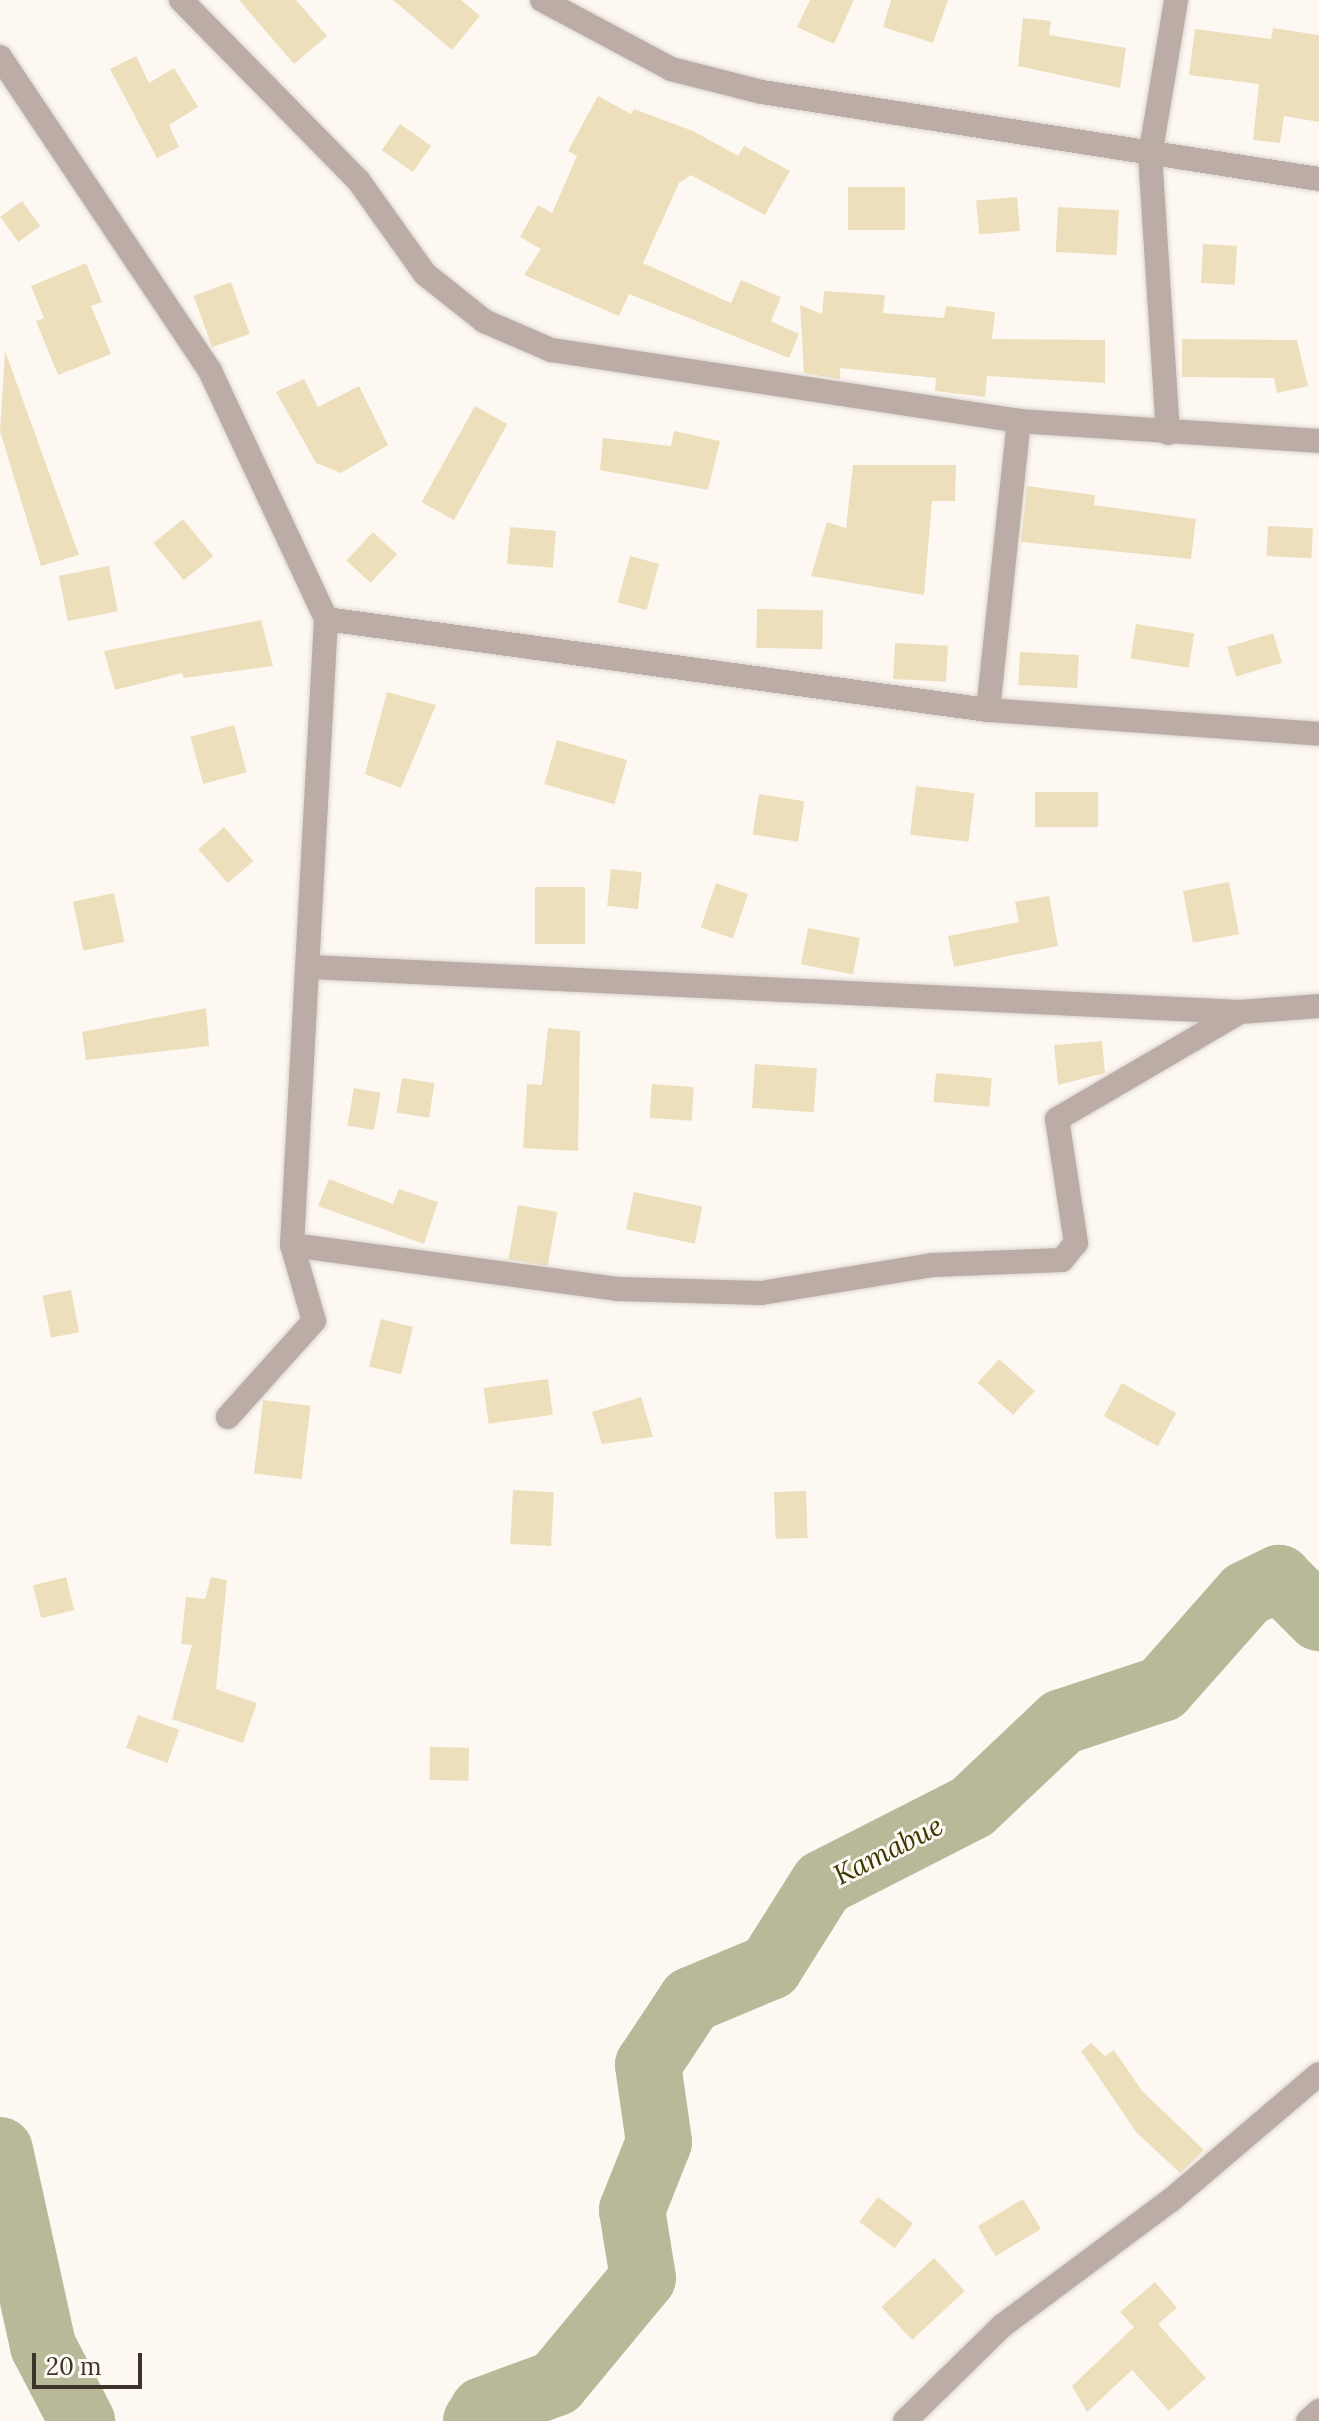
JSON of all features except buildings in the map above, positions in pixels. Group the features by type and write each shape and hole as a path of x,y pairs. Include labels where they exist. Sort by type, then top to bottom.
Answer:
{"street":[{"path":"181,0 358,180 425,274 484,321 551,350 1019,421 1319,441"},
{"path":"542,0 671,69 762,92 1150,156 1319,179"},
{"path":"1168,433 1150,156 1176,0"},
{"path":"0,57 210,371 326,619 311,967 292,1245 314,1321 228,1417"},
{"path":"988,710 1019,421"},
{"path":"326,619 988,710 1319,734"},
{"path":"311,967 1240,1012 1319,1006"},
{"path":"292,1245 617,1289 761,1293 932,1265 1062,1260 1076,1243 1057,1119 1240,1012"},
{"path":"905,2421 1002,2326 1171,2200 1319,2074"},
{"path":"1308,2421 1319,2411"}],"waterway":[{"name":"Kamabue","path":"476,2421 483,2410 556,2383 643,2278 632,2210 659,2142 648,2065 691,2000 770,1967 823,1883 972,1807 1062,1722 1162,1689 1246,1594 1279,1578 1319,1618"},
{"path":"0,2150 43,2346 82,2421"}]}
